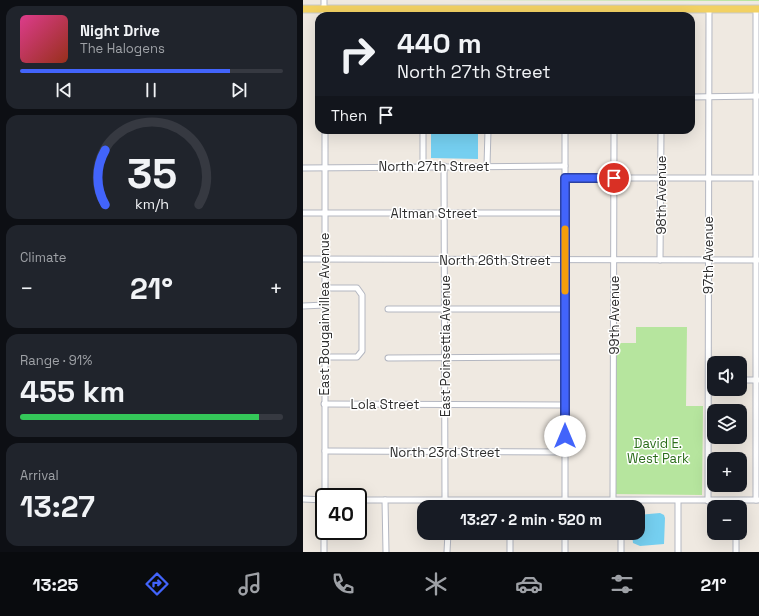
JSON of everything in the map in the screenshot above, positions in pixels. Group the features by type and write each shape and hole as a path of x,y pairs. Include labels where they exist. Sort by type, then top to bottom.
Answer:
{"main road":[{"path":"303,9 324,12 489,12"},
{"path":"673,12 709,9 758,9"}],"street":[{"path":"324,0 324,12"},
{"name":"97th Avenue","path":"708,356 709,9"},
{"path":"747,502 757,500 758,9"},
{"path":"695,97 758,96"},
{"name":"East Bougainvillea Avenue","path":"324,488 325,134"},
{"path":"423,134 423,166"},
{"path":"487,166 488,134"},
{"path":"565,134 565,500"},
{"name":"99th Avenue","path":"613,500 615,260 614,134"},
{"name":"98th Avenue","path":"661,134 661,260"},
{"name":"East Poinsettia Avenue","path":"444,166 446,500"},
{"name":"North 27th Street","path":"303,168 565,166"},
{"path":"565,178 758,178"},
{"name":"Altman Street","path":"303,213 565,213"},
{"name":"North 26th Street","path":"303,259 757,260"},
{"path":"324,357 357,357 362,351 362,295 360,291 357,288 325,288"},
{"path":"303,306 325,305"},
{"path":"388,309 565,309"},
{"path":"388,358 565,357"},
{"name":"97th Avenue","path":"708,396 708,500"},
{"name":"Lola Street","path":"325,404 565,405"},
{"name":"North 23rd Street","path":"325,452 565,452"},
{"path":"303,500 315,499"},
{"path":"367,500 417,501"},
{"path":"385,500 386,552"},
{"path":"645,500 707,501"},
{"path":"678,501 678,552"},
{"path":"324,540 324,552"},
{"path":"447,540 447,552"},
{"path":"510,540 510,552"},
{"path":"565,540 565,552"},
{"path":"621,540 621,552"},
{"path":"736,540 736,552"}],"green space":[{"path":"449,0 759,0 759,1"},
{"name":"David E. West Park","path":"636,327 687,327 686,406 703,406 702,495 614,494 615,343 636,343"}],"water":[{"path":"431,134 478,134 478,159 431,158"},
{"path":"660,513 664,515 664,544 640,546 633,543 633,540 645,540 645,514"}],"slow traffic":[{"path":"565,229 565,291"}],"route":[{"path":"565,436 565,178 614,178"}]}
